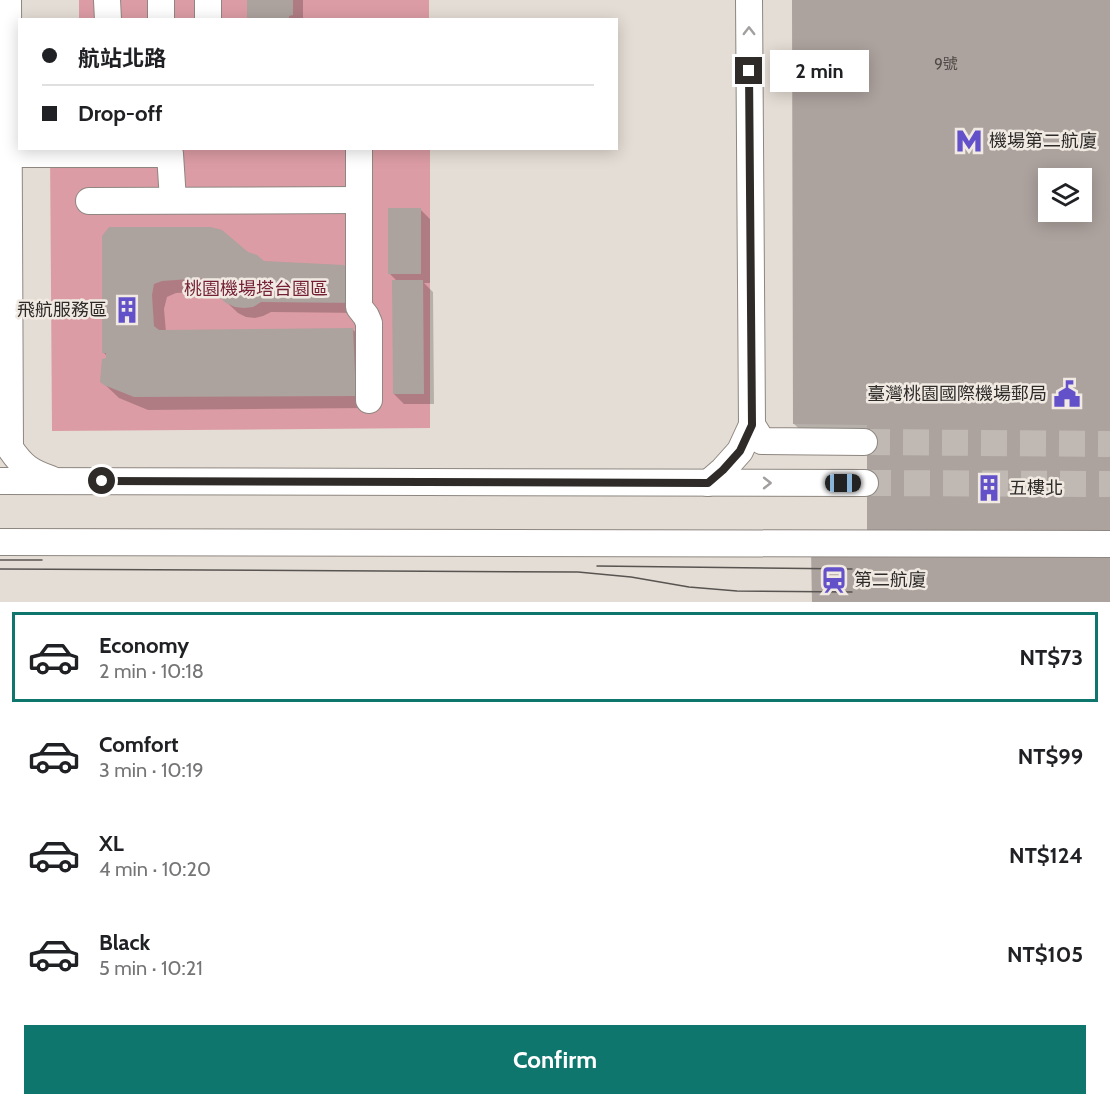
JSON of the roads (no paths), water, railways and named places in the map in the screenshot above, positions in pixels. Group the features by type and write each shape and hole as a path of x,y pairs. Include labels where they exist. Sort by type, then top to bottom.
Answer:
{"street":[{"path":"8,0 5,154 10,448 20,463 38,475 58,482"},
{"path":"107,0 108,18"},
{"path":"161,0 161,18"},
{"path":"208,0 208,18"},
{"path":"708,483 740,451 752,425 748,0"},
{"path":"359,150 359,307 369,323 369,400"},
{"path":"5,154 170,151 173,200"},
{"path":"89,201 359,200"},
{"path":"752,425 762,441 864,442"},
{"path":"0,481 865,483"},
{"path":"0,542 1110,544"}],"tunnel":[{"path":"864,442 1110,444"},
{"path":"865,483 1110,484"}],"tram line":[{"path":"0,560 42,560"},
{"path":"597,566 852,569"},
{"path":"0,569 578,572 737,591 852,592"}],"place":[{"name":"機場第二航廈","path":"969,141"},
{"name":"飛航服務區","path":"127,310"},
{"name":"臺灣桃園國際機場郵局","path":"1067,394"},
{"name":"五樓北","path":"989,488"},
{"name":"第二航廈","path":"834,580"}],"park label":[{"name":"桃園機場塔台園區","path":"256,289"}]}
